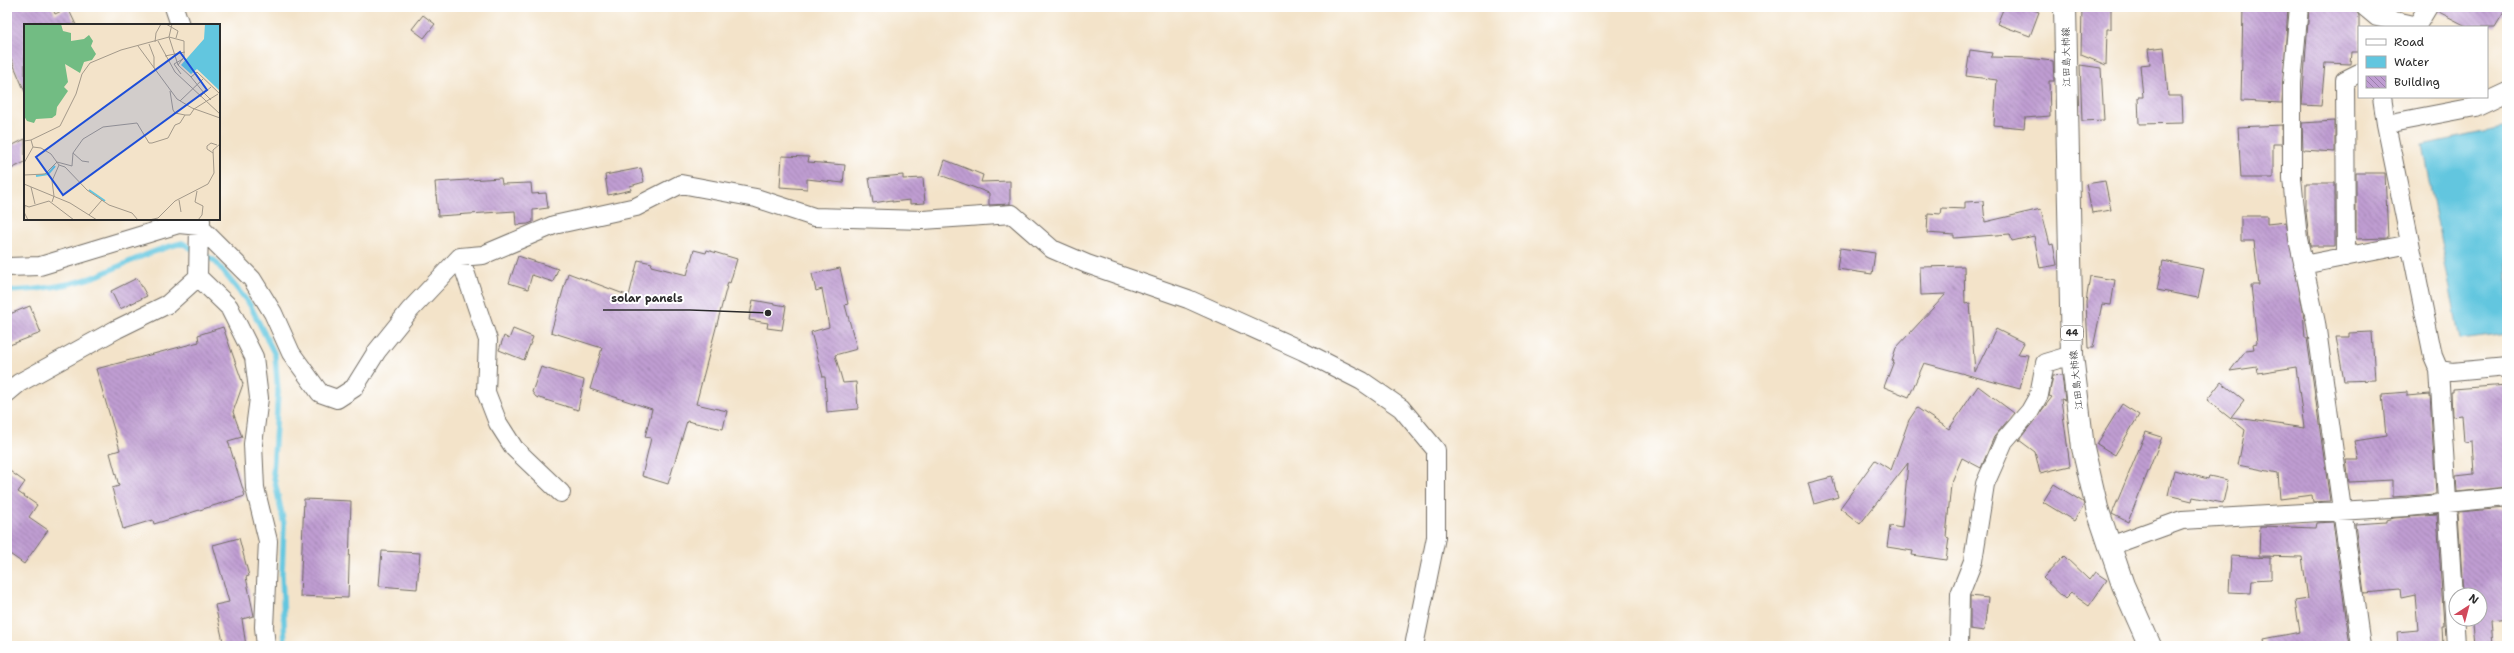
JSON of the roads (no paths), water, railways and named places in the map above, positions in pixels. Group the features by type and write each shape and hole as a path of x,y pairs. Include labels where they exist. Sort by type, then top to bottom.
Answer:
{"main road":[{"name":"江田島大柿線","path":"2065,7 2072,355 2083,448 2097,508 2123,586 2150,646"}],"street":[{"path":"174,7 180,24"},
{"path":"2299,7 2292,83 2292,178 2298,239 2316,323 2341,512 2361,646"},
{"path":"2365,7 2377,17 2416,26 2428,7"},
{"path":"2346,257 2345,80 2358,74"},
{"path":"2386,124 2475,107 2497,94"},
{"path":"2382,98 2386,124 2433,356 2439,370 2456,646"},
{"path":"7,267 40,266 179,224 200,223 252,279 273,313 291,353 320,393 337,399 354,388 387,339 460,257 483,255 554,225 636,208 680,184 756,198 814,217 923,220 1012,214 1052,249 1087,264 1188,299 1303,351 1362,381 1401,408 1436,450 1436,537 1414,646"},
{"path":"7,393 19,384 117,329 168,304 198,276 200,223"},
{"path":"2304,265 2410,244"},
{"path":"460,257 488,340 486,392 498,423 514,448 561,493"},
{"path":"198,276 229,306 254,357 259,398 253,444 255,488 268,541 264,627 266,646"},
{"path":"1959,646 1960,594 1973,561 1985,484 2004,441 2030,411 2038,395 2045,363 2072,355"},
{"path":"2439,370 2452,372 2507,366"},
{"path":"2110,546 2182,520 2341,512 2448,504 2507,497"}],"water":[{"path":"2507,127 2507,334 2460,340 2422,145"}],"waterway":[{"path":"7,291 30,290 65,285 88,279 150,253 182,243 215,261 250,305 275,355 278,392 273,473 284,524 282,574 285,646"}],"place":[{"name":"solar panels","path":"768,313"}]}
